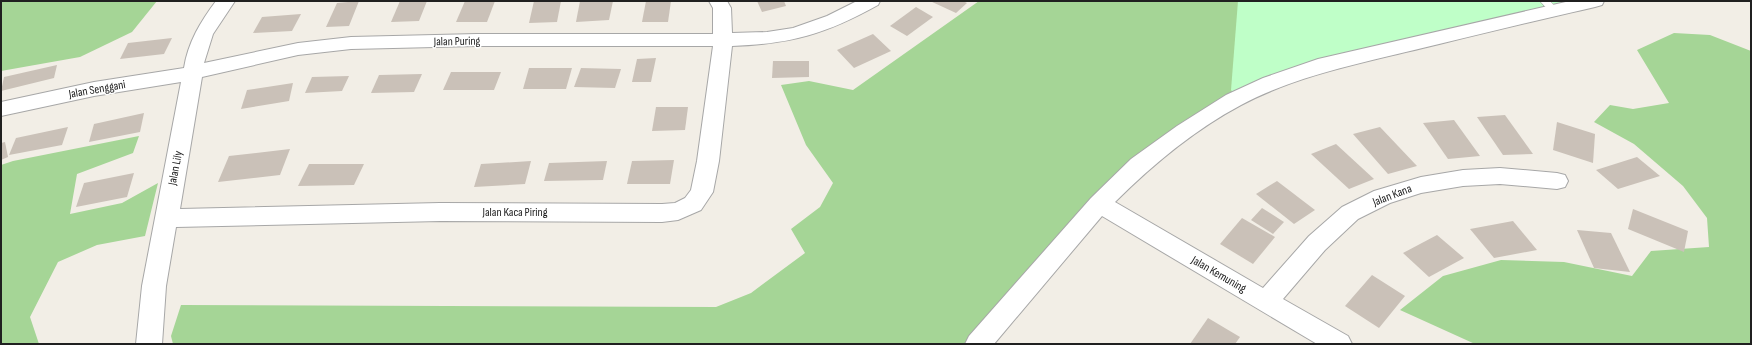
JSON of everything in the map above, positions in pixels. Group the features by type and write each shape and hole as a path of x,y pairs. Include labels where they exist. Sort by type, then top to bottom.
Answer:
{"street":[{"name":"Jalan Lily","path":"149,344 154,286 195,56 203,34 226,1"},
{"name":"Jalan Kaca Piring","path":"166,218 440,212 662,213 678,210 693,204 702,192 708,161 723,40 722,8 718,1"},
{"name":"Jalan Puring","path":"193,72 298,49 351,43 477,40 723,40 794,34 850,14 871,1"},
{"path":"978,344 1099,204 1139,165 1184,131 1233,100 1270,83 1318,66 1549,6 1595,1"},
{"name":"Jalan Senggani","path":"1,109 94,88 193,72"},
{"name":"Jalan Kana","path":"1266,302 1317,242 1350,214 1382,197 1421,185 1463,178 1500,176 1557,181"},
{"name":"Jalan Kemuning","path":"1099,204 1340,344"}],"green space":[{"path":"1,1 157,1 132,32 80,57 1,71"},
{"path":"979,1 1241,1 1235,95 1195,118 965,344 173,344 171,336 181,305 716,307 751,293 805,253 791,229 820,207 833,183 806,145 781,85 809,81 853,90"},
{"path":"1238,1 1587,1 1235,95 1231,90"},
{"path":"1674,33 1710,35 1751,51 1751,344 1475,344 1400,310 1443,276 1501,260 1564,262 1632,276 1651,251 1709,247 1707,218 1683,186 1634,144 1594,122 1610,105 1633,109 1669,103 1637,50"},
{"path":"139,136 133,153 77,174 70,214 122,203 158,183 145,236 97,245 58,262 30,317 39,344 1,344 1,165 13,161"}],"building":[{"path":"359,1 349,26 326,27 337,3"},
{"path":"400,1 427,1 419,21 391,22"},
{"path":"465,1 495,1 487,22 456,22"},
{"path":"534,1 561,1 557,22 529,23"},
{"path":"580,1 613,1 609,20 576,22"},
{"path":"646,1 671,1 668,22 642,22"},
{"path":"757,1 784,1 786,6 762,12"},
{"path":"930,1 963,1 967,3 956,13"},
{"path":"916,7 933,17 907,36 890,26"},
{"path":"301,14 292,31 253,33 262,17"},
{"path":"873,34 891,51 854,68 837,50"},
{"path":"172,38 164,54 120,59 128,43"},
{"path":"656,58 651,82 632,82 637,59"},
{"path":"773,61 809,61 809,77 772,78"},
{"path":"57,65 54,78 1,91 4,77"},
{"path":"529,68 572,68 566,89 523,89"},
{"path":"581,68 621,69 615,88 574,87"},
{"path":"451,72 501,72 494,90 443,90"},
{"path":"422,74 414,92 371,93 379,75"},
{"path":"349,76 342,91 305,93 312,77"},
{"path":"293,83 289,101 241,109 247,90"},
{"path":"656,107 688,107 685,130 652,131"},
{"path":"144,113 140,132 89,142 94,124"},
{"path":"1505,115 1533,154 1503,155 1477,117"},
{"path":"1454,120 1480,156 1448,159 1423,123"},
{"path":"1557,122 1595,134 1593,163 1553,150"},
{"path":"68,127 62,145 9,155 16,138"},
{"path":"1380,127 1417,166 1388,174 1353,134"},
{"path":"5,142 8,157 1,160 1,143"},
{"path":"1336,144 1374,179 1349,189 1311,154"},
{"path":"290,149 280,175 218,182 229,156"},
{"path":"1637,157 1660,176 1618,189 1596,170"},
{"path":"674,160 670,184 627,184 632,161"},
{"path":"531,161 525,184 474,187 481,164"},
{"path":"607,161 603,180 544,181 549,163"},
{"path":"309,164 364,164 354,185 298,186"},
{"path":"134,173 127,197 76,207 84,183"},
{"path":"1277,181 1315,210 1294,224 1256,194"},
{"path":"1262,208 1284,222 1273,234 1251,220"},
{"path":"1633,209 1688,231 1684,252 1628,229"},
{"path":"1242,218 1275,237 1253,264 1220,244"},
{"path":"1513,221 1537,250 1494,258 1470,229"},
{"path":"1577,230 1611,233 1630,272 1594,268"},
{"path":"1437,235 1464,258 1429,277 1403,253"},
{"path":"1372,275 1405,296 1379,328 1345,306"},
{"path":"1208,318 1240,337 1235,344 1190,344"}]}
